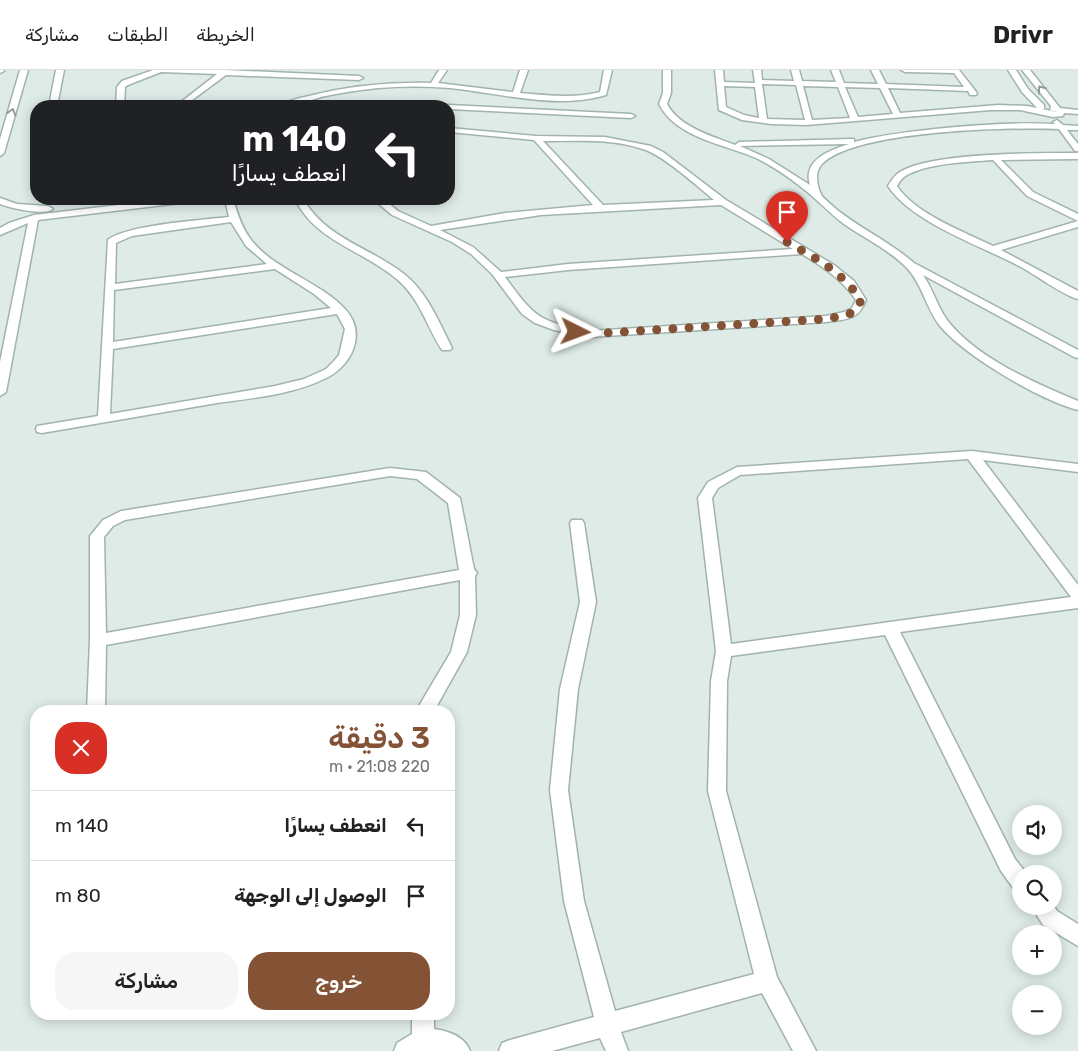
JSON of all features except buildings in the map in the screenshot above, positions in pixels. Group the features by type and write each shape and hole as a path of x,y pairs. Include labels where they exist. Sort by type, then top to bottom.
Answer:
{"street":[{"path":"0,153 24,70"},
{"path":"54,100 60,70"},
{"path":"120,100 121,87 125,83 160,70 277,72 359,78"},
{"path":"351,89 365,70"},
{"path":"433,85 443,70"},
{"path":"516,94 524,70"},
{"path":"303,100 351,89 391,85 433,85 516,94 593,97 603,93 608,70"},
{"path":"667,70 667,93 663,104 666,112 679,122 772,164 797,180 836,215 887,247 909,264 1078,355"},
{"path":"718,70 721,106 725,110 740,116 763,120 809,122 855,120 935,110 984,108 1039,108 1056,112 1078,112"},
{"path":"757,70 763,120"},
{"path":"795,70 809,122"},
{"path":"835,70 855,120"},
{"path":"875,70 897,114"},
{"path":"905,70 956,72 984,108"},
{"path":"912,70 926,95"},
{"path":"1012,70 1039,108"},
{"path":"1026,70 1056,112 1061,127 1078,149"},
{"path":"188,100 225,72"},
{"path":"719,84 798,83 970,89"},
{"path":"930,103 935,110"},
{"path":"455,107 631,116"},
{"path":"722,142 761,145 874,140 980,127 1078,128"},
{"path":"386,205 392,210 463,244 480,257 498,275 522,310 539,321 563,330 590,334 826,319 847,315 857,310 861,300 850,283 830,267 723,202 660,154 648,148 605,139 536,138 455,131"},
{"path":"536,138 600,206"},
{"path":"820,199 812,178 816,164 836,151 874,140"},
{"path":"1078,156 949,161 918,167 897,177 892,186 897,196 908,204 1078,296"},
{"path":"996,158 1026,191 1068,211 1078,218"},
{"path":"0,201 34,213 123,205"},
{"path":"433,228 499,216 600,206 723,202"},
{"path":"1051,204 1072,202"},
{"path":"0,392 35,205"},
{"path":"0,232 34,213 94,205"},
{"path":"42,429 275,390 302,384 338,365 347,352 351,327 340,310 249,244 234,219 230,205"},
{"path":"302,205 305,212 325,233 376,259 403,279 422,303 446,348"},
{"path":"104,418 111,242 130,233 234,219"},
{"path":"992,249 1078,224"},
{"path":"498,275 568,267 803,251"},
{"path":"909,264 923,281 939,316 963,341 1021,379 1078,406"},
{"path":"109,288 277,266"},
{"path":"107,346 340,310"},
{"path":"972,455 1078,596"},
{"path":"805,1051 768,981 718,791 719,681 724,651 705,498 713,485 737,471 972,455 1078,468"},
{"path":"96,705 98,640 96,536 108,524 122,516 390,472 421,475 455,501 469,573 466,629 459,652 428,705"},
{"path":"577,523 588,602 569,689 559,790 574,901 607,1025 617,1051"},
{"path":"98,640 469,573"},
{"path":"724,651 1078,602"},
{"path":"890,628 1012,870"},
{"path":"1048,915 1078,936"},
{"path":"510,1051 768,981"},
{"path":"414,1046 421,1020"},
{"path":"414,1046 436,1040 449,1043 459,1051"}],"route":[{"path":"576,332 590,334 826,319 847,315 857,310 861,300 850,283 830,267 787,242"}]}
